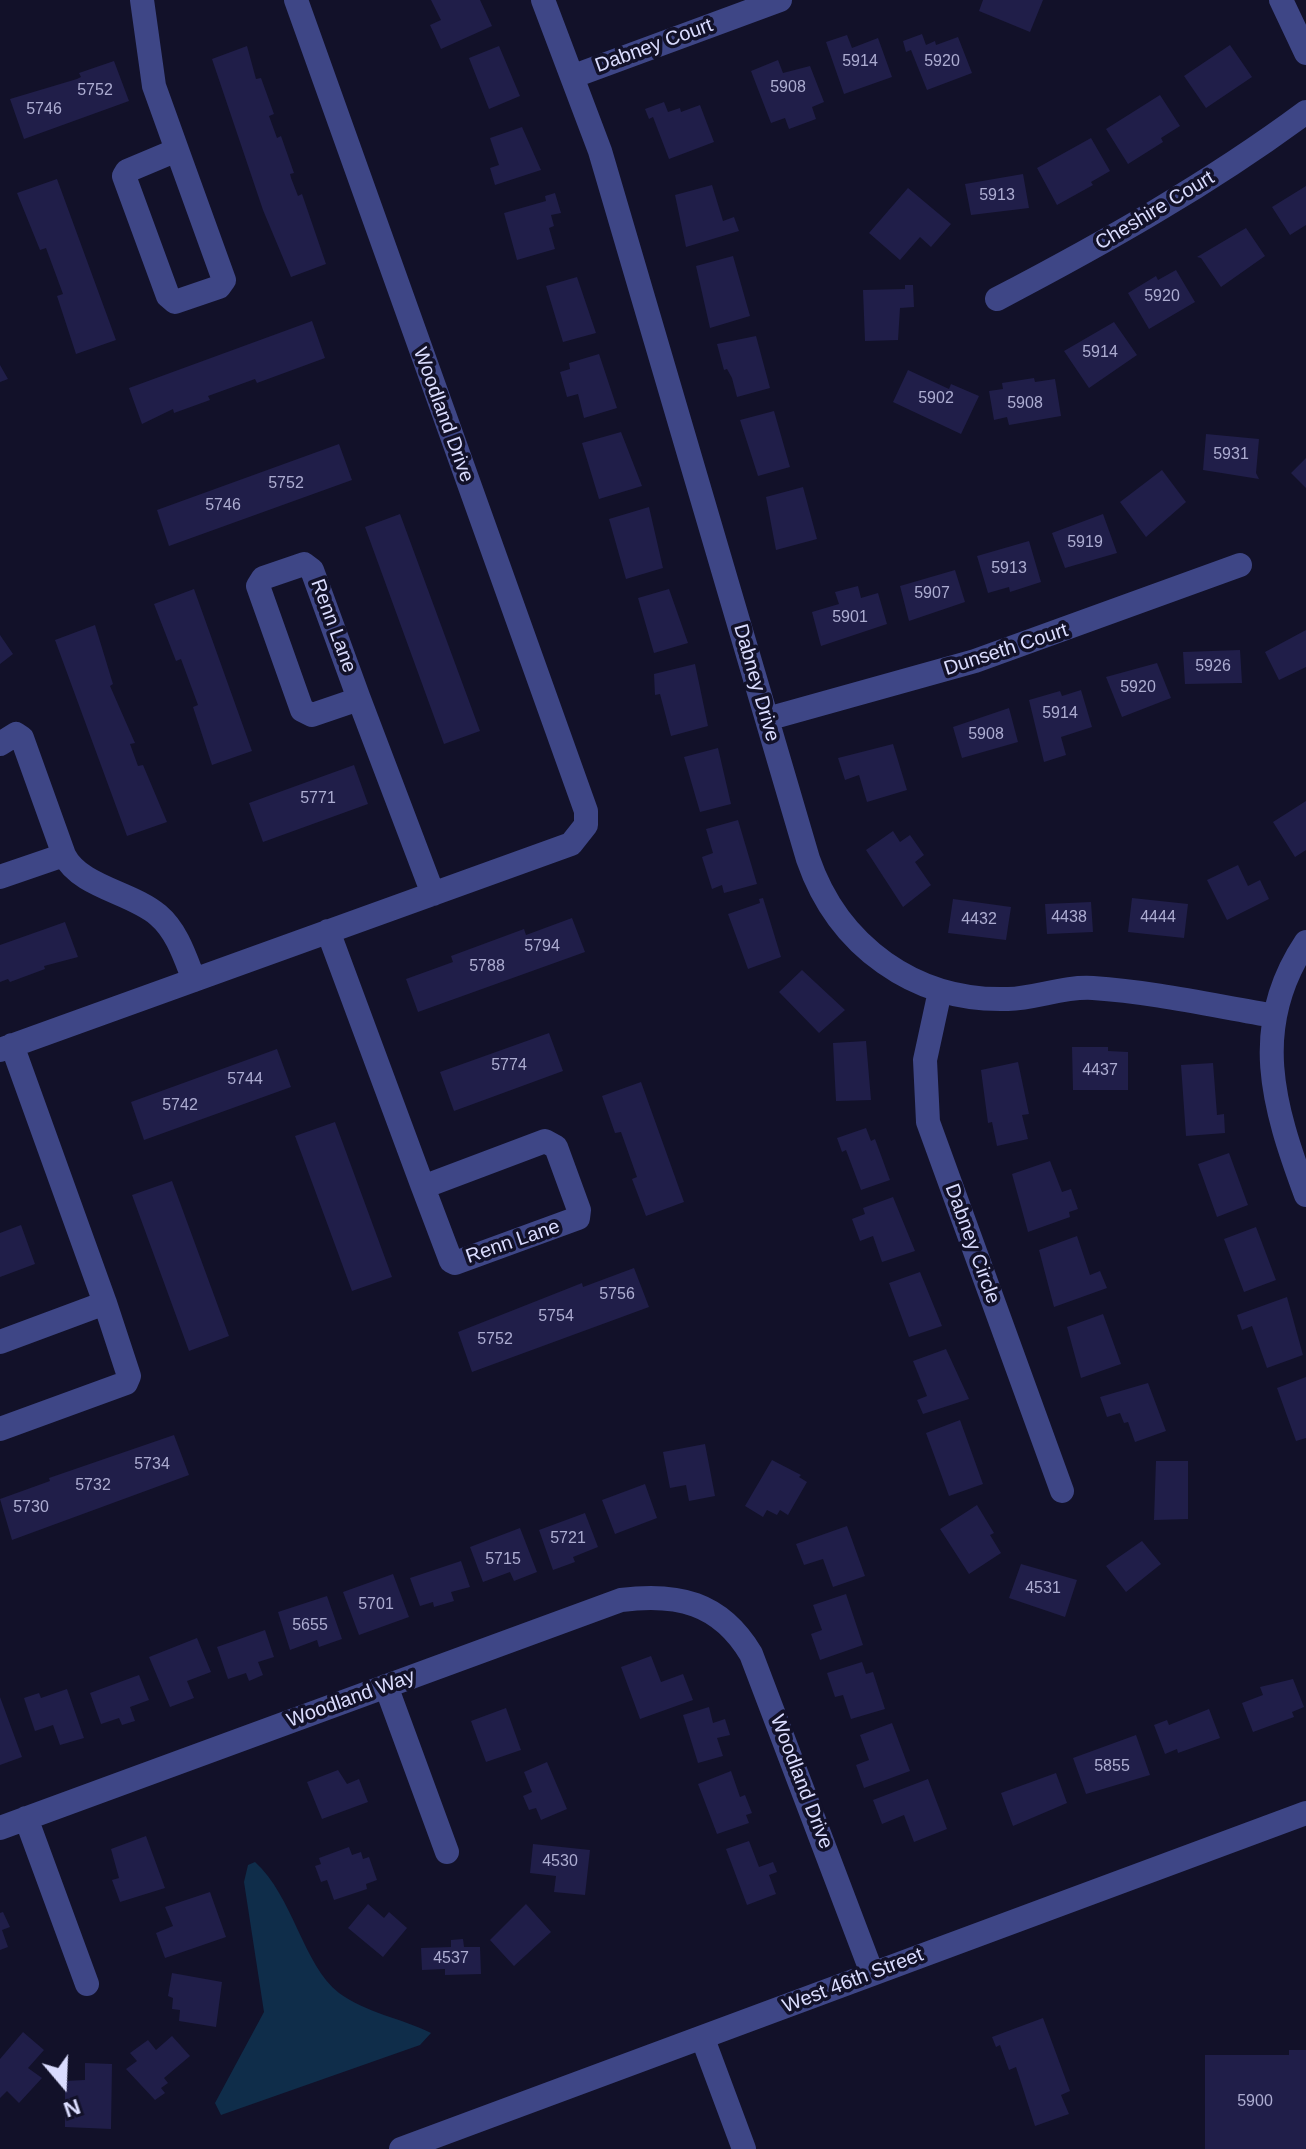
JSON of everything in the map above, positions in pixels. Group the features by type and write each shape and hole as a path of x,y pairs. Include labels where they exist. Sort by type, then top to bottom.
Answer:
{"street":[{"path":"142,0 154,86 224,280 219,287 175,302 168,296 124,176 127,171 177,150"},
{"name":"Woodland Drive","path":"296,0 586,811 584,830 571,844 433,894"},
{"name":"Dabney Drive","path":"543,0 600,151 808,859 832,911 846,930 879,960 909,980 940,991 978,998 1009,999 1090,988 1275,1016"},
{"name":"Dabney Court","path":"574,76 780,0"},
{"path":"1281,0 1306,53"},
{"name":"Cheshire Court","path":"997,299 1126,230 1246,155 1306,112"},
{"name":"Renn Lane","path":"359,699 312,715 304,713 259,589 263,578 309,565 433,894"},
{"name":"Dunseth Court","path":"767,719 975,661 1240,565"},
{"path":"0,744 16,734 22,738 64,855 80,873 160,916 177,940 194,980"},
{"path":"0,877 64,855"},
{"path":"0,1429 129,1380 105,1303 6,1048 433,894"},
{"name":"Renn Lane","path":"328,931 423,1187 449,1257 455,1263 574,1221 579,1214 556,1147 550,1141 423,1187"},
{"path":"1306,942 1286,980 1275,1016 1271,1052 1274,1100 1306,1195"},
{"name":"Dabney Circle","path":"940,991 925,1060 928,1122 1062,1491"},
{"path":"0,1342 105,1303"},
{"name":"Woodland Way","path":"0,1828 621,1600 666,1596 705,1609"},
{"name":"Woodland Drive","path":"705,1609 729,1626 756,1662 872,1973"},
{"path":"386,1686 447,1852"},
{"name":"West 46th Street","path":"401,2149 1306,1813"},
{"path":"26,1818 87,1984"},
{"path":"703,2039 744,2149"}],"water":[{"path":"255,1862 279,1893 316,1966 339,1993 361,2006 431,2033 420,2045 221,2115 215,2103 264,2012 244,1882 248,1865"}],"building":[{"path":"431,0 480,0 492,26 441,49 430,25 441,20"},
{"path":"983,0 1043,0 1030,32 979,11"},
{"path":"922,34 926,45 935,41 936,45 958,37 972,73 927,90 911,50 906,52 903,41"},
{"path":"847,35 852,48 878,38 892,77 844,94 826,42"},
{"path":"1230,45 1252,77 1206,108 1184,76"},
{"path":"247,46 256,79 261,78 274,114 269,116 277,138 281,136 294,173 290,174 291,178 298,196 302,194 326,264 291,277 263,210 212,59"},
{"path":"499,46 520,96 489,109 469,58"},
{"path":"778,60 783,73 810,66 824,102 812,107 816,119 789,129 785,118 771,123 751,71"},
{"path":"114,61 129,101 24,139 10,99 77,79 81,77 79,73"},
{"path":"1160,95 1180,126 1161,138 1163,142 1128,164 1106,129"},
{"path":"664,102 668,112 680,108 681,112 700,105 714,142 669,159 653,117 649,119 645,109"},
{"path":"522,127 541,170 495,185 490,168 499,165 490,138"},
{"path":"1091,138 1110,171 1091,182 1093,185 1057,205 1037,168"},
{"path":"1023,174 1029,208 971,215 965,184"},
{"path":"57,179 116,340 76,354 57,296 63,294 46,248 40,250 17,193"},
{"path":"712,185 723,221 734,217 739,231 686,247 675,195"},
{"path":"1306,186 1306,225 1290,235 1272,207"},
{"path":"908,188 951,224 931,247 920,237 900,260 869,233"},
{"path":"555,193 561,213 551,215 554,226 549,228 555,249 517,260 504,213 546,201 545,196"},
{"path":"1246,228 1265,256 1221,287 1201,258 1197,257"},
{"path":"733,256 750,316 710,328 696,266"},
{"path":"1176,270 1195,302 1149,329 1128,293 1156,276 1158,280"},
{"path":"577,277 596,333 563,342 546,286"},
{"path":"905,285 913,285 914,307 900,308 898,340 865,341 863,290 905,289"},
{"path":"312,321 325,358 257,383 255,379 208,396 210,400 174,413 173,409 142,424 129,388"},
{"path":"1114,322 1137,355 1089,388 1064,351"},
{"path":"756,336 770,388 737,397 732,378 727,369 724,370 717,344"},
{"path":"599,354 617,408 584,418 578,394 567,397 560,372 570,369 569,363"},
{"path":"0,365 8,379 0,382"},
{"path":"908,370 949,389 951,384 979,396 961,434 893,402"},
{"path":"1034,378 1035,382 1055,379 1061,416 1009,425 1007,417 994,420 989,391 1003,389 1002,383"},
{"path":"774,411 790,467 758,476 740,420"},
{"path":"621,432 642,486 599,499 582,443"},
{"path":"1206,434 1259,439 1256,473 1259,479 1203,470"},
{"path":"339,444 352,480 169,546 157,510"},
{"path":"1306,458 1306,488 1291,473"},
{"path":"1162,470 1186,502 1146,537 1120,502"},
{"path":"803,487 817,539 776,550 766,497"},
{"path":"649,507 663,568 626,579 609,519"},
{"path":"400,514 480,731 444,744 365,527"},
{"path":"1103,514 1117,553 1065,568 1052,533"},
{"path":"1029,541 1041,582 1010,592 1009,587 988,593 977,556"},
{"path":"955,570 965,602 909,621 900,586"},
{"path":"858,586 861,598 878,593 887,624 821,646 812,612 839,604 835,592"},
{"path":"194,589 252,751 212,765 193,707 198,705 181,659 176,661 154,604"},
{"path":"669,589 688,643 654,653 638,598"},
{"path":"95,625 113,684 110,686 135,743 130,744 138,766 143,765 167,822 127,836 55,640"},
{"path":"1306,630 1306,667 1279,680 1265,652"},
{"path":"0,635 13,654 0,664"},
{"path":"1240,650 1242,683 1185,684 1183,652"},
{"path":"1157,663 1171,698 1122,717 1106,677"},
{"path":"695,664 708,726 671,736 660,694 655,695 654,674"},
{"path":"1081,690 1092,727 1061,737 1066,755 1044,762 1029,700 1060,691 1062,696"},
{"path":"1009,708 1018,742 962,758 953,727"},
{"path":"893,744 907,790 867,802 859,775 845,780 838,758"},
{"path":"718,748 731,804 700,812 684,757"},
{"path":"354,765 368,804 263,842 249,803"},
{"path":"1306,801 1306,850 1295,857 1273,822"},
{"path":"738,820 757,884 724,893 722,885 712,889 702,857 713,853 706,829"},
{"path":"893,831 900,842 910,835 924,855 915,862 931,885 903,907 866,850"},
{"path":"1238,865 1248,886 1260,880 1269,899 1227,920 1207,880"},
{"path":"763,898 781,957 748,969 728,914 760,903 759,899"},
{"path":"1132,898 1188,904 1184,938 1128,932"},
{"path":"953,899 1011,907 1006,940 948,933"},
{"path":"1091,902 1093,932 1047,934 1045,904"},
{"path":"572,918 585,952 418,1012 406,979 453,962 451,956 524,929 526,935"},
{"path":"65,922 78,957 44,966 45,969 10,982 8,979 0,982 0,945"},
{"path":"802,970 845,1010 819,1033 779,992"},
{"path":"549,1033 563,1071 454,1111 440,1072"},
{"path":"866,1041 871,1100 836,1101 833,1043"},
{"path":"1072,1047 1108,1047 1108,1051 1128,1052 1128,1090 1073,1090"},
{"path":"277,1049 291,1087 144,1140 131,1102"},
{"path":"1018,1062 1029,1114 1022,1115 1028,1139 997,1146 992,1122 988,1123 981,1070"},
{"path":"1213,1063 1217,1115 1224,1114 1225,1133 1186,1136 1181,1065"},
{"path":"641,1082 684,1202 646,1216 632,1179 637,1177 621,1132 615,1133 602,1096"},
{"path":"335,1122 392,1277 352,1291 295,1136"},
{"path":"866,1128 871,1141 875,1139 890,1180 861,1190 846,1150 842,1152 837,1138"},
{"path":"1229,1153 1248,1205 1217,1217 1198,1164"},
{"path":"1050,1161 1062,1192 1071,1189 1078,1209 1069,1212 1070,1217 1028,1232 1012,1174"},
{"path":"172,1181 229,1336 189,1351 132,1195"},
{"path":"893,1197 915,1251 882,1262 873,1236 860,1241 852,1219 865,1214 863,1208"},
{"path":"21,1225 35,1264 0,1277 0,1233"},
{"path":"1256,1227 1276,1280 1244,1292 1224,1239"},
{"path":"1077,1236 1090,1275 1100,1271 1107,1288 1054,1307 1039,1250"},
{"path":"634,1268 649,1307 472,1372 458,1332 582,1283 583,1287"},
{"path":"920,1272 942,1326 909,1337 889,1283"},
{"path":"1287,1297 1303,1355 1267,1368 1252,1326 1242,1330 1237,1315"},
{"path":"1103,1314 1121,1364 1081,1378 1067,1327"},
{"path":"946,1349 969,1399 923,1414 917,1400 927,1396 913,1361"},
{"path":"1306,1377 1306,1438 1296,1441 1277,1388"},
{"path":"1148,1383 1166,1431 1135,1442 1128,1422 1124,1423 1120,1413 1107,1417 1100,1397"},
{"path":"960,1420 983,1484 949,1496 926,1433"},
{"path":"174,1435 189,1475 12,1540 0,1499 50,1481 49,1478"},
{"path":"705,1444 715,1496 689,1501 686,1485 670,1488 663,1452"},
{"path":"772,1460 801,1475 799,1477 807,1482 788,1515 780,1510 777,1515 767,1510 763,1517 745,1506"},
{"path":"1156,1461 1188,1461 1188,1519 1154,1520"},
{"path":"645,1484 657,1518 615,1534 602,1500"},
{"path":"977,1505 994,1533 990,1535 1001,1553 969,1574 940,1529"},
{"path":"585,1513 598,1547 573,1557 575,1562 553,1570 539,1530"},
{"path":"847,1526 865,1576 833,1587 823,1559 804,1565 796,1544"},
{"path":"520,1528 537,1572 514,1581 510,1572 483,1582 470,1547"},
{"path":"1142,1541 1161,1564 1126,1592 1106,1566"},
{"path":"461,1561 470,1587 451,1592 454,1601 434,1607 433,1602 420,1606 410,1578"},
{"path":"1021,1564 1077,1580 1065,1617 1009,1598"},
{"path":"393,1574 409,1617 359,1635 343,1592"},
{"path":"846,1594 863,1645 820,1660 811,1634 822,1630 813,1605"},
{"path":"327,1596 342,1639 319,1647 317,1640 290,1650 278,1612"},
{"path":"265,1630 274,1657 258,1662 263,1675 249,1681 246,1673 228,1679 217,1647"},
{"path":"197,1638 211,1672 187,1681 194,1698 170,1707 149,1657"},
{"path":"651,1656 661,1682 683,1674 693,1700 640,1719 621,1667"},
{"path":"862,1662 866,1674 873,1672 885,1709 851,1719 843,1695 835,1697 827,1673"},
{"path":"139,1675 149,1700 130,1707 135,1721 122,1725 119,1718 101,1724 90,1693"},
{"path":"1293,1679 1304,1707 1292,1712 1294,1717 1253,1732 1242,1703 1263,1695 1260,1687"},
{"path":"67,1689 84,1738 60,1745 53,1725 35,1731 24,1698 39,1693 41,1698"},
{"path":"0,1697 22,1757 0,1765"},
{"path":"709,1707 713,1723 725,1719 730,1735 717,1738 723,1756 698,1763 683,1715"},
{"path":"506,1708 521,1750 486,1762 471,1721"},
{"path":"1209,1709 1220,1738 1178,1753 1177,1749 1165,1754 1154,1725 1167,1720 1169,1725"},
{"path":"892,1723 910,1771 864,1788 856,1765 869,1760 860,1735"},
{"path":"1136,1735 1150,1775 1086,1794 1073,1758"},
{"path":"547,1762 567,1809 541,1820 536,1808 529,1810 523,1796 532,1792 524,1772"},
{"path":"338,1770 347,1784 359,1779 368,1802 322,1819 307,1782"},
{"path":"731,1771 740,1797 745,1795 752,1813 746,1815 749,1823 717,1834 698,1784"},
{"path":"1056,1773 1067,1803 1013,1826 1001,1793"},
{"path":"928,1779 947,1829 914,1842 904,1815 882,1824 873,1800"},
{"path":"146,1836 165,1888 120,1902 112,1880 119,1878 111,1849"},
{"path":"749,1841 759,1867 773,1862 777,1872 769,1875 776,1894 747,1905 726,1849"},
{"path":"533,1844 590,1850 585,1895 554,1892 556,1876 530,1873"},
{"path":"349,1847 352,1855 361,1852 363,1859 369,1857 377,1880 366,1884 367,1889 334,1900 327,1880 321,1882 315,1866 321,1864 319,1858"},
{"path":"210,1892 226,1937 165,1958 156,1933 173,1926 165,1907"},
{"path":"368,1904 384,1918 389,1912 407,1928 383,1957 348,1928"},
{"path":"526,1904 551,1932 514,1966 490,1940"},
{"path":"3,1912 10,1927 2,1930 8,1947 0,1950 0,1913"},
{"path":"463,1939 464,1947 480,1947 481,1974 445,1975 445,1969 422,1970 421,1948 451,1947 451,1940"},
{"path":"172,1973 222,1982 216,2027 179,2021 180,2010 172,2009 173,1998 168,1996"},
{"path":"1043,2018 1070,2091 1061,2095 1069,2114 1035,2126 1016,2067 1009,2070 1000,2045 996,2047 992,2037"},
{"path":"23,2032 44,2050 28,2068 42,2078 19,2103 7,2091 0,2098 0,2059"},
{"path":"172,2036 190,2056 164,2078 168,2083 161,2088 165,2093 155,2100 126,2069 137,2061 130,2053 148,2040 156,2050"},
{"path":"1289,2050 1306,2050 1306,2149 1205,2149 1205,2055 1289,2055"},
{"path":"85,2063 112,2064 111,2129 65,2127 65,2081 85,2080"}]}
